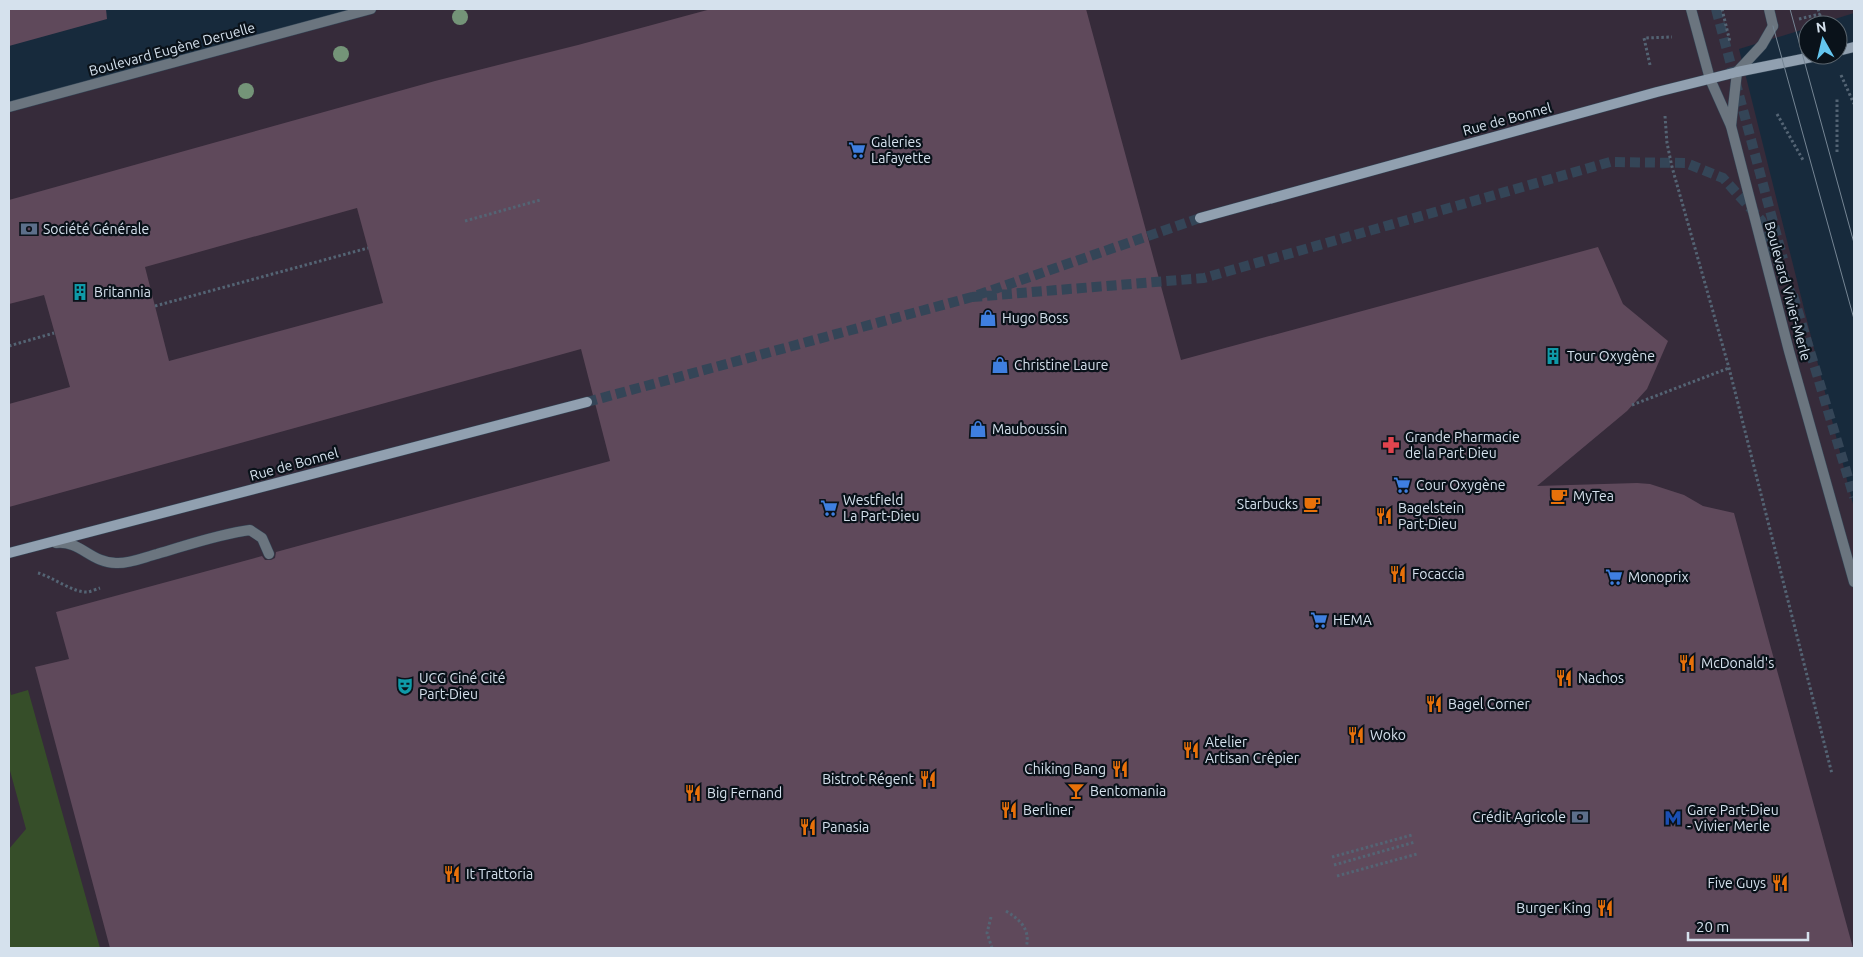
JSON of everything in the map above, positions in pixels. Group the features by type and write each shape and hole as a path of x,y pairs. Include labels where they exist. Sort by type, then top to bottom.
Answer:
{"main road":[{"name":"Rue de Bonnel","path":"1200,218 1710,79 1798,60"},
{"name":"Rue de Bonnel","path":"9,554 587,402"}],"street":[{"name":"Boulevard Eugène Deruelle","path":"9,107 371,9"},
{"name":"Boulevard Vivier-Merle","path":"1691,9 1710,79 1731,126 1789,350 1854,582"},
{"path":"1731,126 1737,72 1762,45 1774,26 1769,9"},
{"path":"43,544 64,542 77,546 94,558 116,563 141,559 232,532 250,530 262,538 269,554"}],"path":[{"path":"1839,71 1854,104"},
{"path":"1837,97 1837,152"},
{"path":"1664,109 1667,143 1672,167 1729,368 1832,774"},
{"path":"1777,114 1803,160"},
{"path":"466,221 540,200"},
{"path":"155,306 368,248"},
{"path":"9,346 54,333"},
{"path":"1632,405 1729,368"},
{"path":"1332,858 1413,836 1342,856"},
{"path":"1334,865 1415,842 1344,863"},
{"path":"1337,876 1417,854"},
{"path":"1005,911 1020,921 1026,931 1026,948"},
{"path":"990,917 987,933 991,948"}],"shaded area":[{"path":"371,9 1854,9 1854,13 1848,15 1798,15 1798,31 1739,49 1854,508 1854,948 9,948 9,107"}],"green space":[{"path":"9,685 11,695 28,690 100,948 9,948 9,849 26,829 9,767"}],"building":[{"path":"9,9 106,9 107,19 9,46"},
{"name":"Westfield La Part-Dieu","path":"711,9 1086,9 1181,360 1598,247 1623,304 1668,341 1647,389 1627,411 1537,486 1650,484 1684,495 1703,506 1734,513 1853,948 110,948 35,667 69,659 56,612 262,556 265,560 271,560 275,558 276,552 610,461 581,349 9,507 9,404 70,387 44,295 9,304 9,200 435,81","holes":["357,208 383,303 169,361 145,267"]}],"tunnel":[{"path":"1716,9 1783,259"},
{"path":"972,297 1204,278 1610,162 1686,163 1723,178 1761,220 1794,301"},
{"path":"587,402 972,297 1200,218"},
{"path":"1793,295 1854,497"}],"tram line":[{"path":"1790,9 1854,243"},
{"path":"1773,26 1854,319"}],"place":[{"name":"Galeries Lafayette","path":"857,150"},
{"name":"Société Générale","path":"29,229"},
{"name":"Britannia","path":"80,292"},
{"name":"Hugo Boss","path":"988,318"},
{"name":"Tour Oxygène","path":"1553,356"},
{"name":"Christine Laure","path":"1000,365"},
{"name":"Mauboussin","path":"978,429"},
{"name":"Grande Pharmacie de la Part Dieu","path":"1391,445"},
{"name":"Cour Oxygène","path":"1402,485"},
{"name":"MyTea","path":"1559,496"},
{"name":"Starbucks","path":"1312,504"},
{"name":"Westfield La Part-Dieu","path":"829,508"},
{"name":"Bagelstein Part-Dieu","path":"1384,516"},
{"name":"Focaccia","path":"1398,574"},
{"name":"Monoprix","path":"1614,577"},
{"name":"HEMA","path":"1319,620"},
{"name":"McDonald's","path":"1687,663"},
{"name":"Nachos","path":"1564,678"},
{"name":"UCG Ciné Cité Part-Dieu","path":"405,686"},
{"name":"Bagel Corner","path":"1434,704"},
{"name":"Woko","path":"1356,735"},
{"name":"Atelier Artisan Crêpier","path":"1191,750"},
{"name":"Chiking Bang","path":"1120,769"},
{"name":"Bistrot Régent","path":"928,779"},
{"name":"Bentomania","path":"1076,791"},
{"name":"Big Fernand","path":"693,793"},
{"name":"Berliner","path":"1009,810"},
{"name":"Crédit Agricole","path":"1580,817"},
{"name":"Gare Part-Dieu - Vivier Merle","path":"1673,818"},
{"name":"Panasia","path":"808,827"},
{"name":"It Trattoria","path":"452,874"},
{"name":"Five Guys","path":"1780,883"},
{"name":"Burger King","path":"1605,908"}]}
